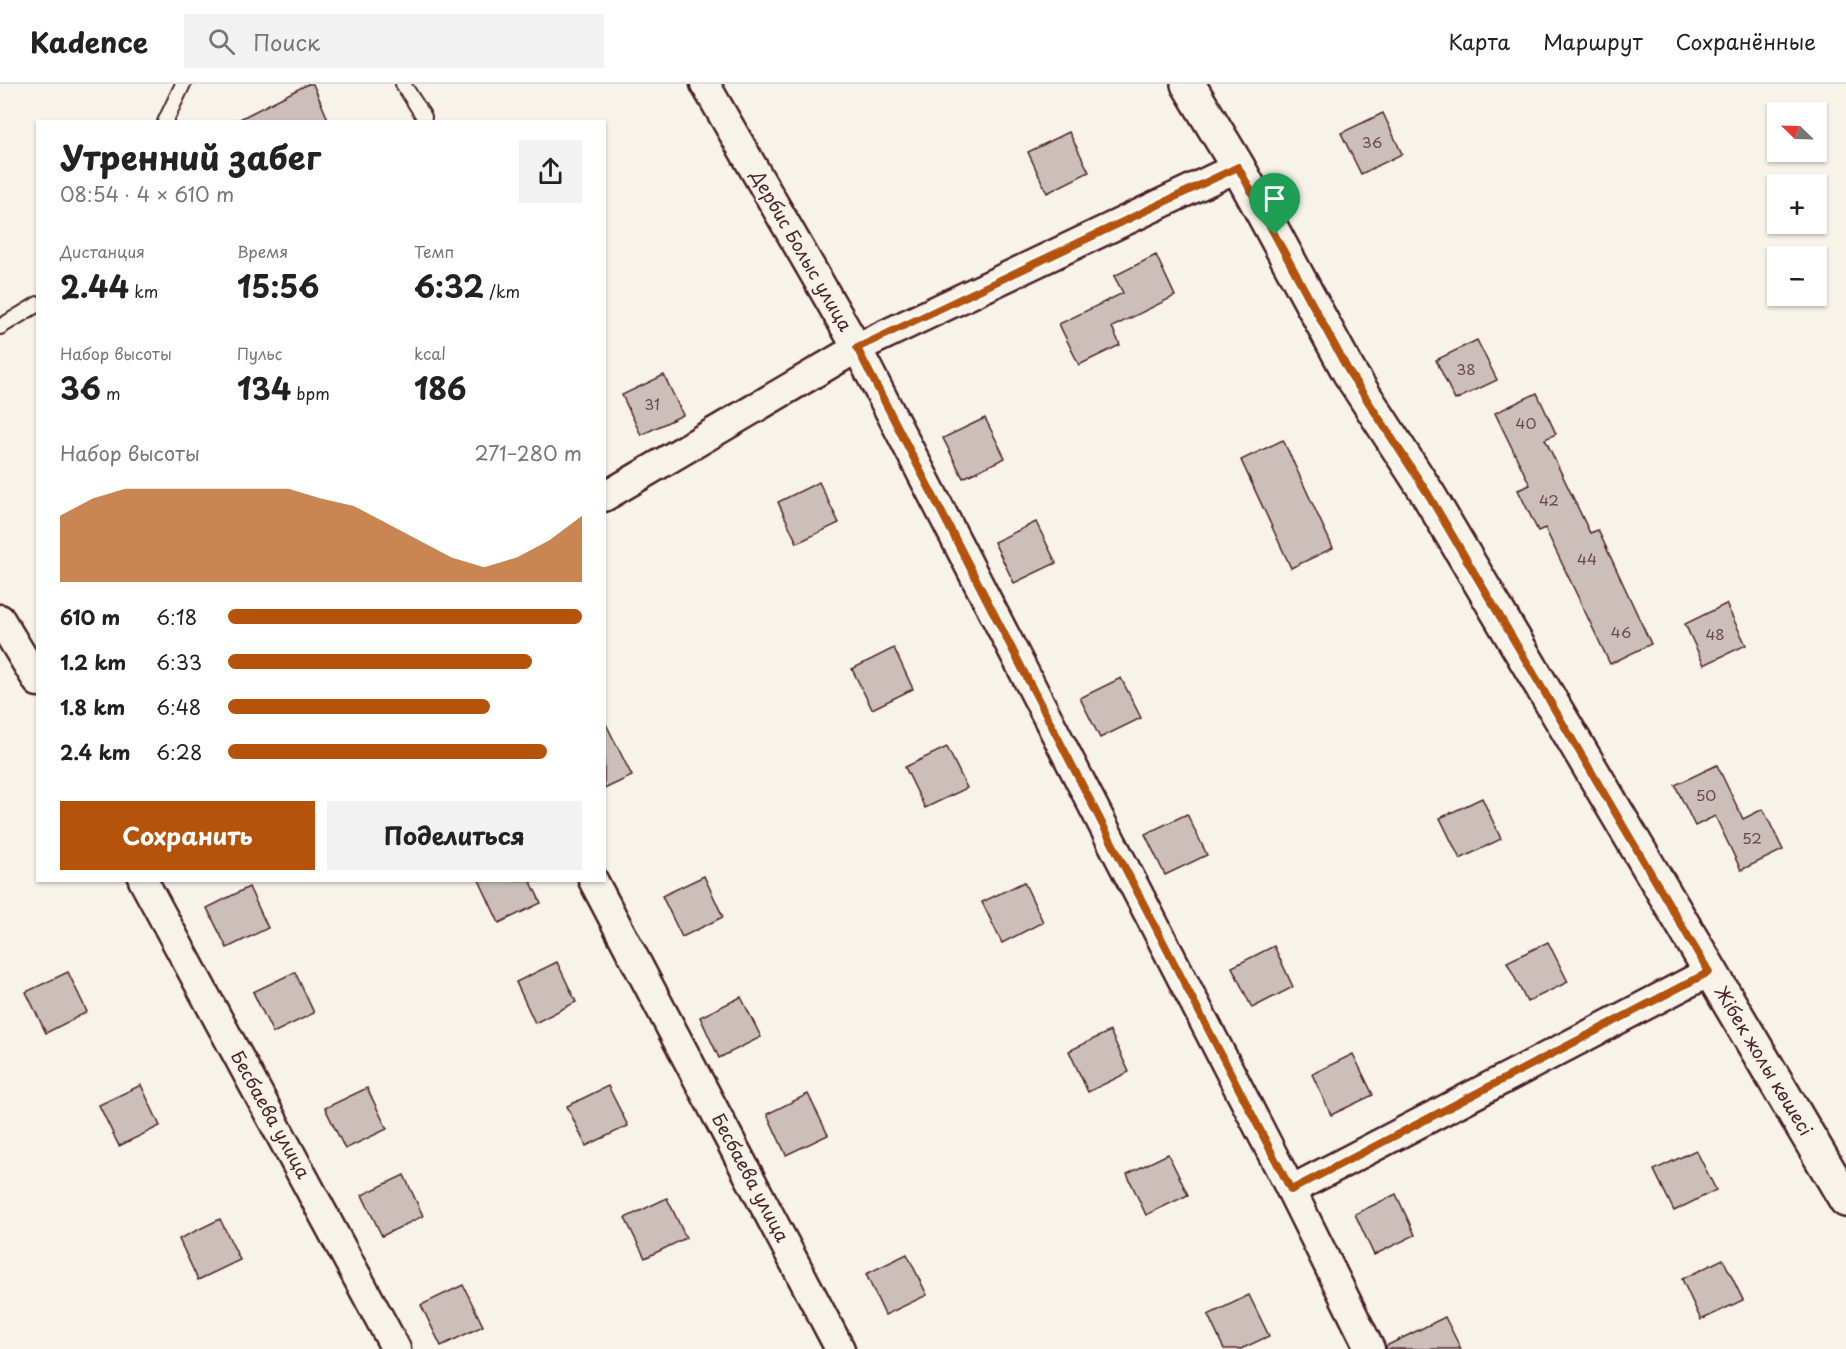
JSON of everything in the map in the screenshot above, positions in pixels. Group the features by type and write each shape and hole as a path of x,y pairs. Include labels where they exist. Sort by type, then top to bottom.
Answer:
{"street":[{"name":"Дербис Болыс улица","path":"705,84 857,348 1291,1190 1370,1349"},
{"name":"Жібек жолы көшесі","path":"1188,84 1238,167 1349,372 1428,494 1846,1200"},
{"path":"606,496 857,348 1238,167"},
{"path":"0,619 36,679"},
{"name":"Бесбаева улица","path":"144,882 396,1349"},
{"name":"Бесбаева улица","path":"594,882 840,1349"},
{"path":"1291,1190 1709,972"}],"lane":[{"path":"166,120 183,84"},
{"path":"403,84 424,117 423,120"},
{"path":"0,327 36,305"}],"building":[{"path":"308,84 313,84 328,120 238,120"},
{"path":"1383,113 1402,154 1361,174 1341,133"},
{"path":"1069,132 1089,172 1047,193 1028,152"},
{"path":"1156,255 1175,296 1112,327 1120,345 1079,365 1059,324 1123,293 1114,276"},
{"path":"1477,340 1497,380 1455,400 1436,360"},
{"path":"664,375 683,415 641,435 622,395"},
{"path":"1537,393 1556,434 1545,439 1590,533 1598,530 1651,644 1610,664 1545,528 1538,531 1518,490 1530,485 1495,413"},
{"path":"985,418 1005,458 963,478 943,438"},
{"path":"1283,440 1333,548 1291,568 1241,460"},
{"path":"819,482 839,523 797,543 778,502"},
{"path":"1036,522 1056,563 1014,583 994,542"},
{"path":"1726,604 1746,645 1704,665 1685,624"},
{"path":"894,648 913,689 872,709 852,669"},
{"path":"1121,678 1141,718 1100,738 1080,698"},
{"path":"606,724 632,776 606,788"},
{"path":"947,747 967,788 925,808 905,767"},
{"path":"1717,765 1743,819 1763,809 1783,850 1741,870 1715,816 1695,826 1675,785"},
{"path":"1482,798 1501,839 1460,859 1440,818"},
{"path":"1187,814 1207,855 1165,875 1145,834"},
{"path":"704,876 723,917 682,937 662,896"},
{"path":"480,882 531,882 541,903 499,923"},
{"path":"1024,882 1043,922 1002,943 982,902"},
{"path":"249,887 268,928 227,948 207,908"},
{"path":"1548,942 1568,982 1527,1002 1507,962"},
{"path":"1274,946 1293,987 1252,1008 1232,967"},
{"path":"557,962 576,1002 535,1023 516,982"},
{"path":"68,972 87,1012 46,1033 26,992"},
{"path":"295,972 314,1013 273,1033 253,992"},
{"path":"741,997 761,1037 719,1058 700,1017"},
{"path":"1110,1031 1129,1072 1088,1092 1069,1051"},
{"path":"1353,1054 1373,1095 1331,1115 1312,1074"},
{"path":"141,1085 160,1126 119,1146 99,1105"},
{"path":"608,1086 628,1126 586,1146 567,1106"},
{"path":"367,1088 387,1129 345,1149 325,1108"},
{"path":"808,1094 828,1135 786,1155 767,1114"},
{"path":"1696,1150 1716,1190 1674,1211 1654,1170"},
{"path":"1168,1154 1188,1195 1146,1215 1127,1174"},
{"path":"404,1175 423,1216 382,1236 362,1195"},
{"path":"1396,1194 1415,1235 1374,1255 1355,1214"},
{"path":"667,1198 686,1238 645,1258 625,1218"},
{"path":"220,1219 240,1260 198,1280 179,1239"},
{"path":"907,1254 927,1295 885,1315 866,1274"},
{"path":"1723,1259 1743,1300 1701,1320 1682,1279"},
{"path":"463,1285 483,1326 441,1346 421,1305"},
{"path":"1249,1295 1269,1336 1241,1349 1224,1349 1208,1315"},
{"path":"1445,1317 1461,1349 1386,1349 1386,1346"}],"route":[{"path":"1238,167 1275,235 1349,372 1428,494 1709,972 1291,1190 857,348 1238,167"}]}
